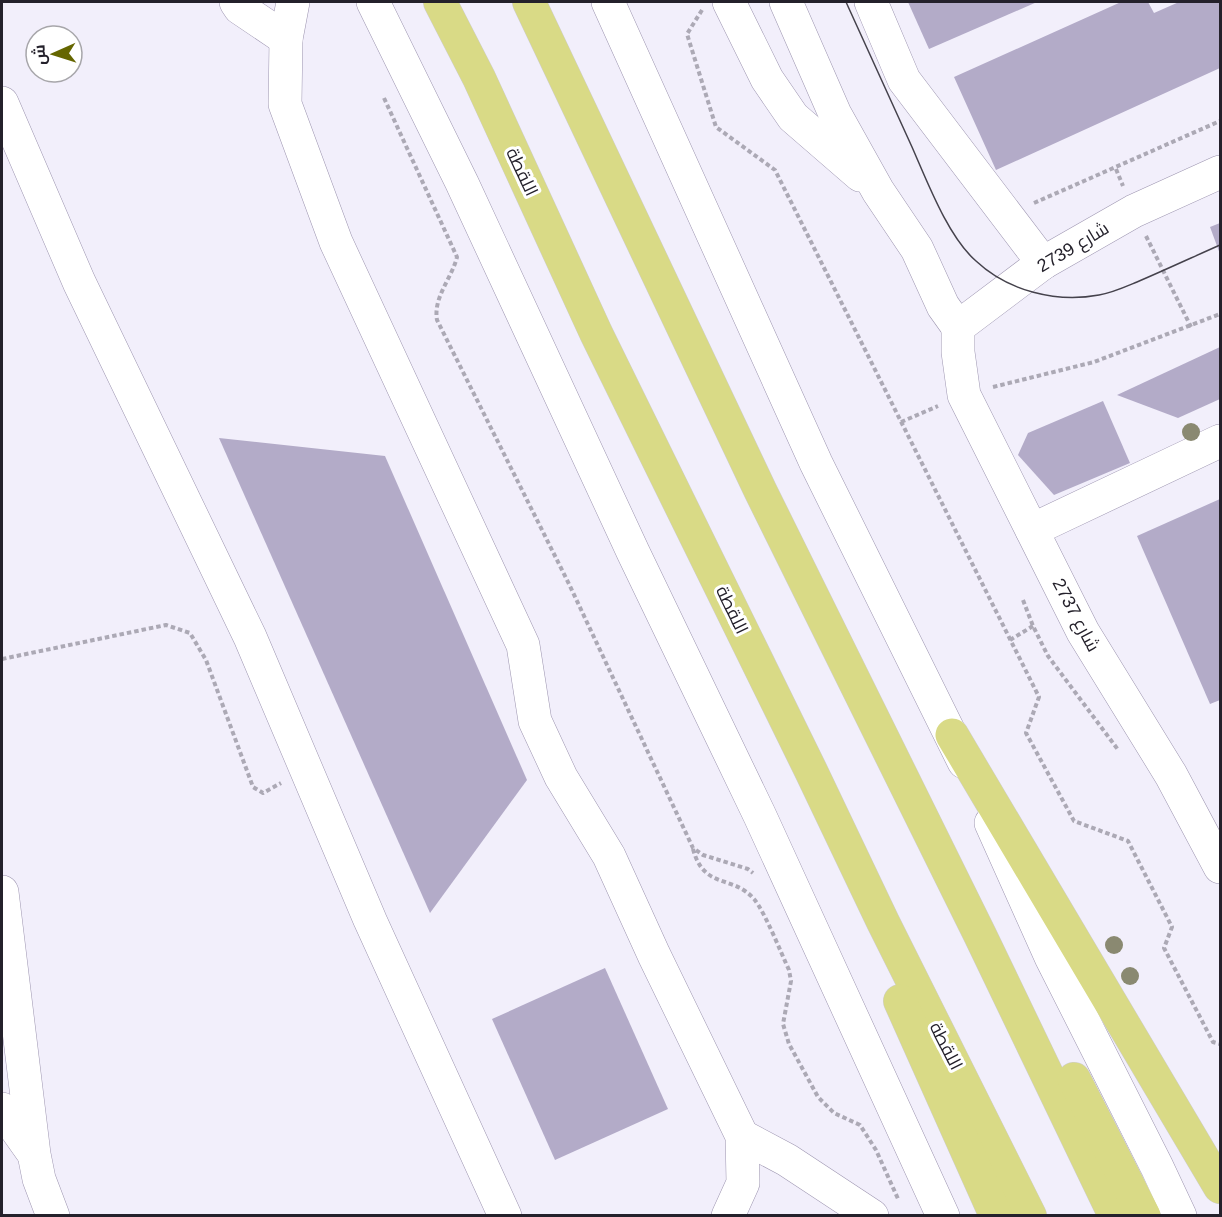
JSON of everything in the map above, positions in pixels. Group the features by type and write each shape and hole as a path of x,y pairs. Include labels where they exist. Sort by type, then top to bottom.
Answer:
{"main road":[{"name":"اللقطة","path":"440,2 479,78 596,333 1030,1215"},
{"path":"529,2 750,470 878,733 985,945 1115,1215"},
{"path":"542,2 583,116"},
{"path":"878,733 932,807 1144,1215"},
{"path":"952,735 1221,1187"},
{"path":"812,771 835,859 996,1215"}],"street":[{"path":"236,2 240,8 286,39"},
{"path":"293,2 286,39 285,104 336,242 523,645 535,721 561,777 609,856 654,955 742,1136 743,1183 728,1215"},
{"path":"373,2 462,183 633,552 760,816 943,1215"},
{"path":"608,2 816,463 952,735 1051,957 1180,1215"},
{"path":"729,2 767,79 793,117 878,191"},
{"path":"870,2 904,80 1042,263"},
{"path":"752,50 791,15 835,114 878,191 917,249 958,340"},
{"path":"2,103 79,282 250,637 370,920 505,1215"},
{"name":"شارع 2739","path":"958,340 1042,263 1134,211 1221,172"},
{"name":"شارع 2737","path":"958,340 964,395 1083,632 1171,776 1221,867"},
{"path":"1032,530 1221,441"},
{"path":"2,892 33,1154 39,1179 53,1215"},
{"path":"2,1109 33,1154"},
{"path":"742,1136 886,1210"}],"path":[{"path":"702,2 704,7 687,34 716,127 775,170 1039,697 1026,733 1074,821 1128,841 1172,927 1164,948 1213,1042 1221,1044"},
{"path":"384,98 457,257 436,305 437,320 569,584 693,848 697,863 709,876 746,891 756,901 789,970 791,981 783,1024 789,1044 818,1097 834,1113 860,1125 876,1150 886,1210"},
{"path":"1006,215 1116,169 1221,121"},
{"path":"1116,169 1191,327"},
{"path":"901,422 964,395 1094,362 1221,314"},
{"path":"1023,600 1048,656 1124,759"},
{"path":"2,659 166,625 190,633 206,660 253,787 263,793 307,770"},
{"path":"1010,640 1033,626"},
{"path":"693,848 703,855 748,869 760,878"}],"building":[{"path":"908,2 1037,2 929,49"},
{"path":"1121,2 1148,2 1154,13 1179,2 1220,2 1220,68 996,170 954,77"},
{"path":"1220,223 1220,254 1210,227"},
{"path":"1220,347 1220,399 1178,418 1117,395"},
{"path":"1103,401 1130,463 1054,495 1018,455 1028,433"},
{"path":"219,438 385,456 527,780 430,913"},
{"path":"1220,499 1220,700 1210,704 1137,536"},
{"path":"605,968 668,1109 555,1160 492,1019"}],"tram line":[{"path":"846,2 939,208 966,251 989,271 1003,280 1033,292 1050,296 1083,297 1118,290 1220,245"}]}
